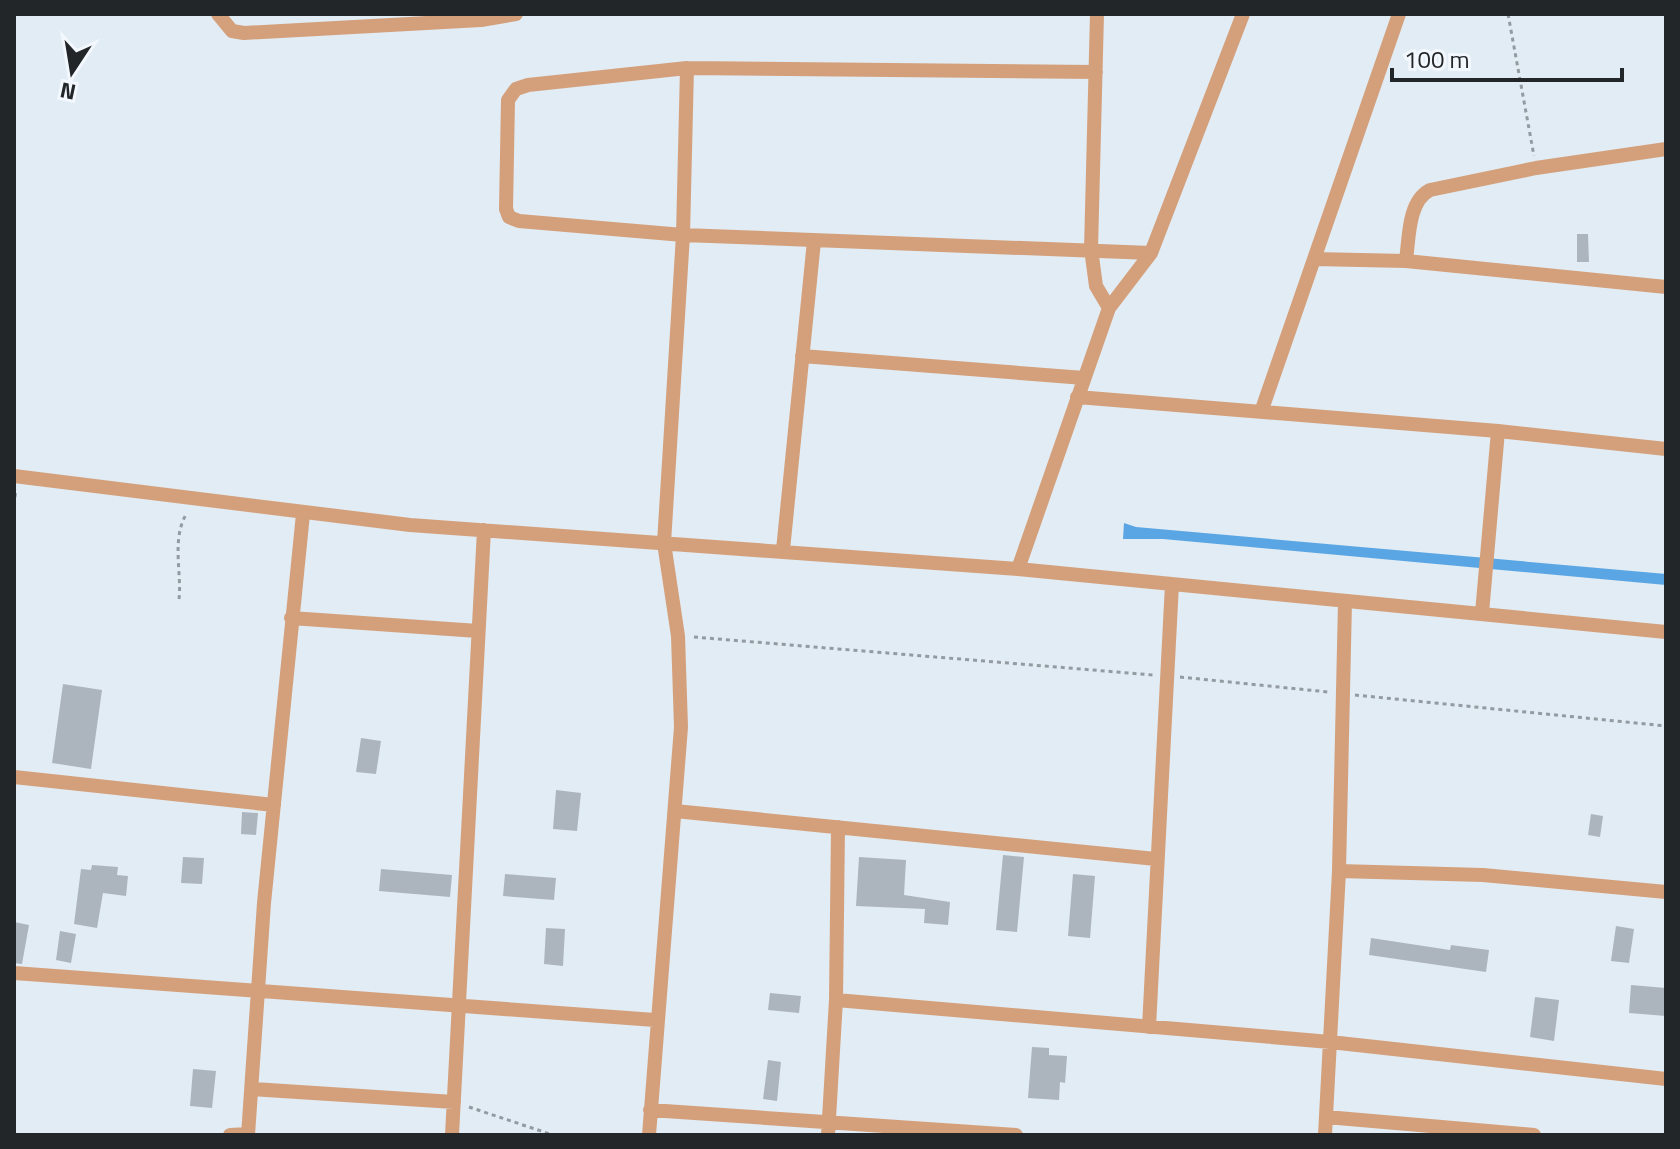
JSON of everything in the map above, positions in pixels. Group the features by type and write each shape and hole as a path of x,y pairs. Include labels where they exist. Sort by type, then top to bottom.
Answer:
{"street":[{"path":"218,14 232,31 244,33 337,21 481,20 516,14"},
{"path":"1097,14 1091,249 1096,286 1109,308"},
{"path":"1018,569 1109,308 1151,253 1243,14"},
{"path":"1261,412 1399,14"},
{"path":"1096,72 687,68 528,85 516,89 508,100 509,217 519,221 683,235 1151,253"},
{"path":"649,1135 655,1020 681,727 678,636 664,543 683,235 687,68"},
{"path":"1406,261 1415,205 1421,195 1536,168 1666,149"},
{"path":"783,550 814,241"},
{"path":"1314,259 1406,261 1666,287"},
{"path":"802,356 1084,378"},
{"path":"1077,397 1498,431 1666,449"},
{"path":"1482,613 1498,431"},
{"path":"14,476 303,514 1018,569 1666,632"},
{"path":"230,1135 248,1135 274,805 303,514"},
{"path":"452,1135 484,530"},
{"path":"1149,1027 1172,584"},
{"path":"1325,1135 1339,871 1345,602"},
{"path":"291,618 478,631"},
{"path":"14,777 274,805"},
{"path":"675,811 1156,859"},
{"path":"828,1129 836,1000 838,827"},
{"path":"1339,871 1483,875 1666,892"},
{"path":"14,973 655,1020"},
{"path":"836,1000 1330,1042 1666,1079"},
{"path":"252,1089 454,1102"},
{"path":"650,1110 828,1129 1016,1135"},
{"path":"1326,1117 1534,1135"}],"path":[{"path":"1508,14 1536,168"},
{"path":"179,599 181,581 176,567 182,521 196,500"},
{"path":"678,636 1166,676 1666,726"},
{"path":"454,1102 553,1135"}],"water":[{"path":"1124,523 1136,527 1666,574 1666,585 1163,539 1123,539"}],"building":[{"path":"1577,234 1588,234 1589,262 1577,262"},
{"path":"63,684 102,690 91,769 52,763"},
{"path":"361,738 381,741 376,774 356,772"},
{"path":"556,790 581,793 577,831 553,829"},
{"path":"242,812 258,813 256,835 241,834"},
{"path":"1591,814 1603,816 1600,837 1588,835"},
{"path":"1003,855 1024,857 1017,932 996,930"},
{"path":"183,857 204,858 202,884 181,883"},
{"path":"859,857 906,860 904,895 950,902 948,925 924,923 925,909 856,906"},
{"path":"92,865 118,867 117,875 128,876 126,896 103,893 97,928 74,924 81,869 91,870"},
{"path":"381,869 452,875 450,897 379,891"},
{"path":"505,874 556,878 554,900 503,896"},
{"path":"1073,874 1095,876 1090,938 1068,936"},
{"path":"14,922 29,925 22,964 14,963"},
{"path":"1616,926 1634,929 1629,963 1611,961"},
{"path":"546,928 565,929 563,966 544,964"},
{"path":"60,931 76,934 71,963 56,960"},
{"path":"1371,938 1450,950 1451,945 1489,950 1486,972 1369,955"},
{"path":"1631,985 1666,988 1666,1016 1629,1013"},
{"path":"770,993 801,996 799,1013 768,1010"},
{"path":"1535,997 1559,1000 1554,1041 1530,1037"},
{"path":"1032,1047 1049,1048 1049,1055 1067,1056 1065,1083 1060,1082 1059,1100 1028,1098"},
{"path":"768,1060 781,1062 777,1101 763,1099"},
{"path":"193,1069 216,1071 212,1108 190,1106"}]}
